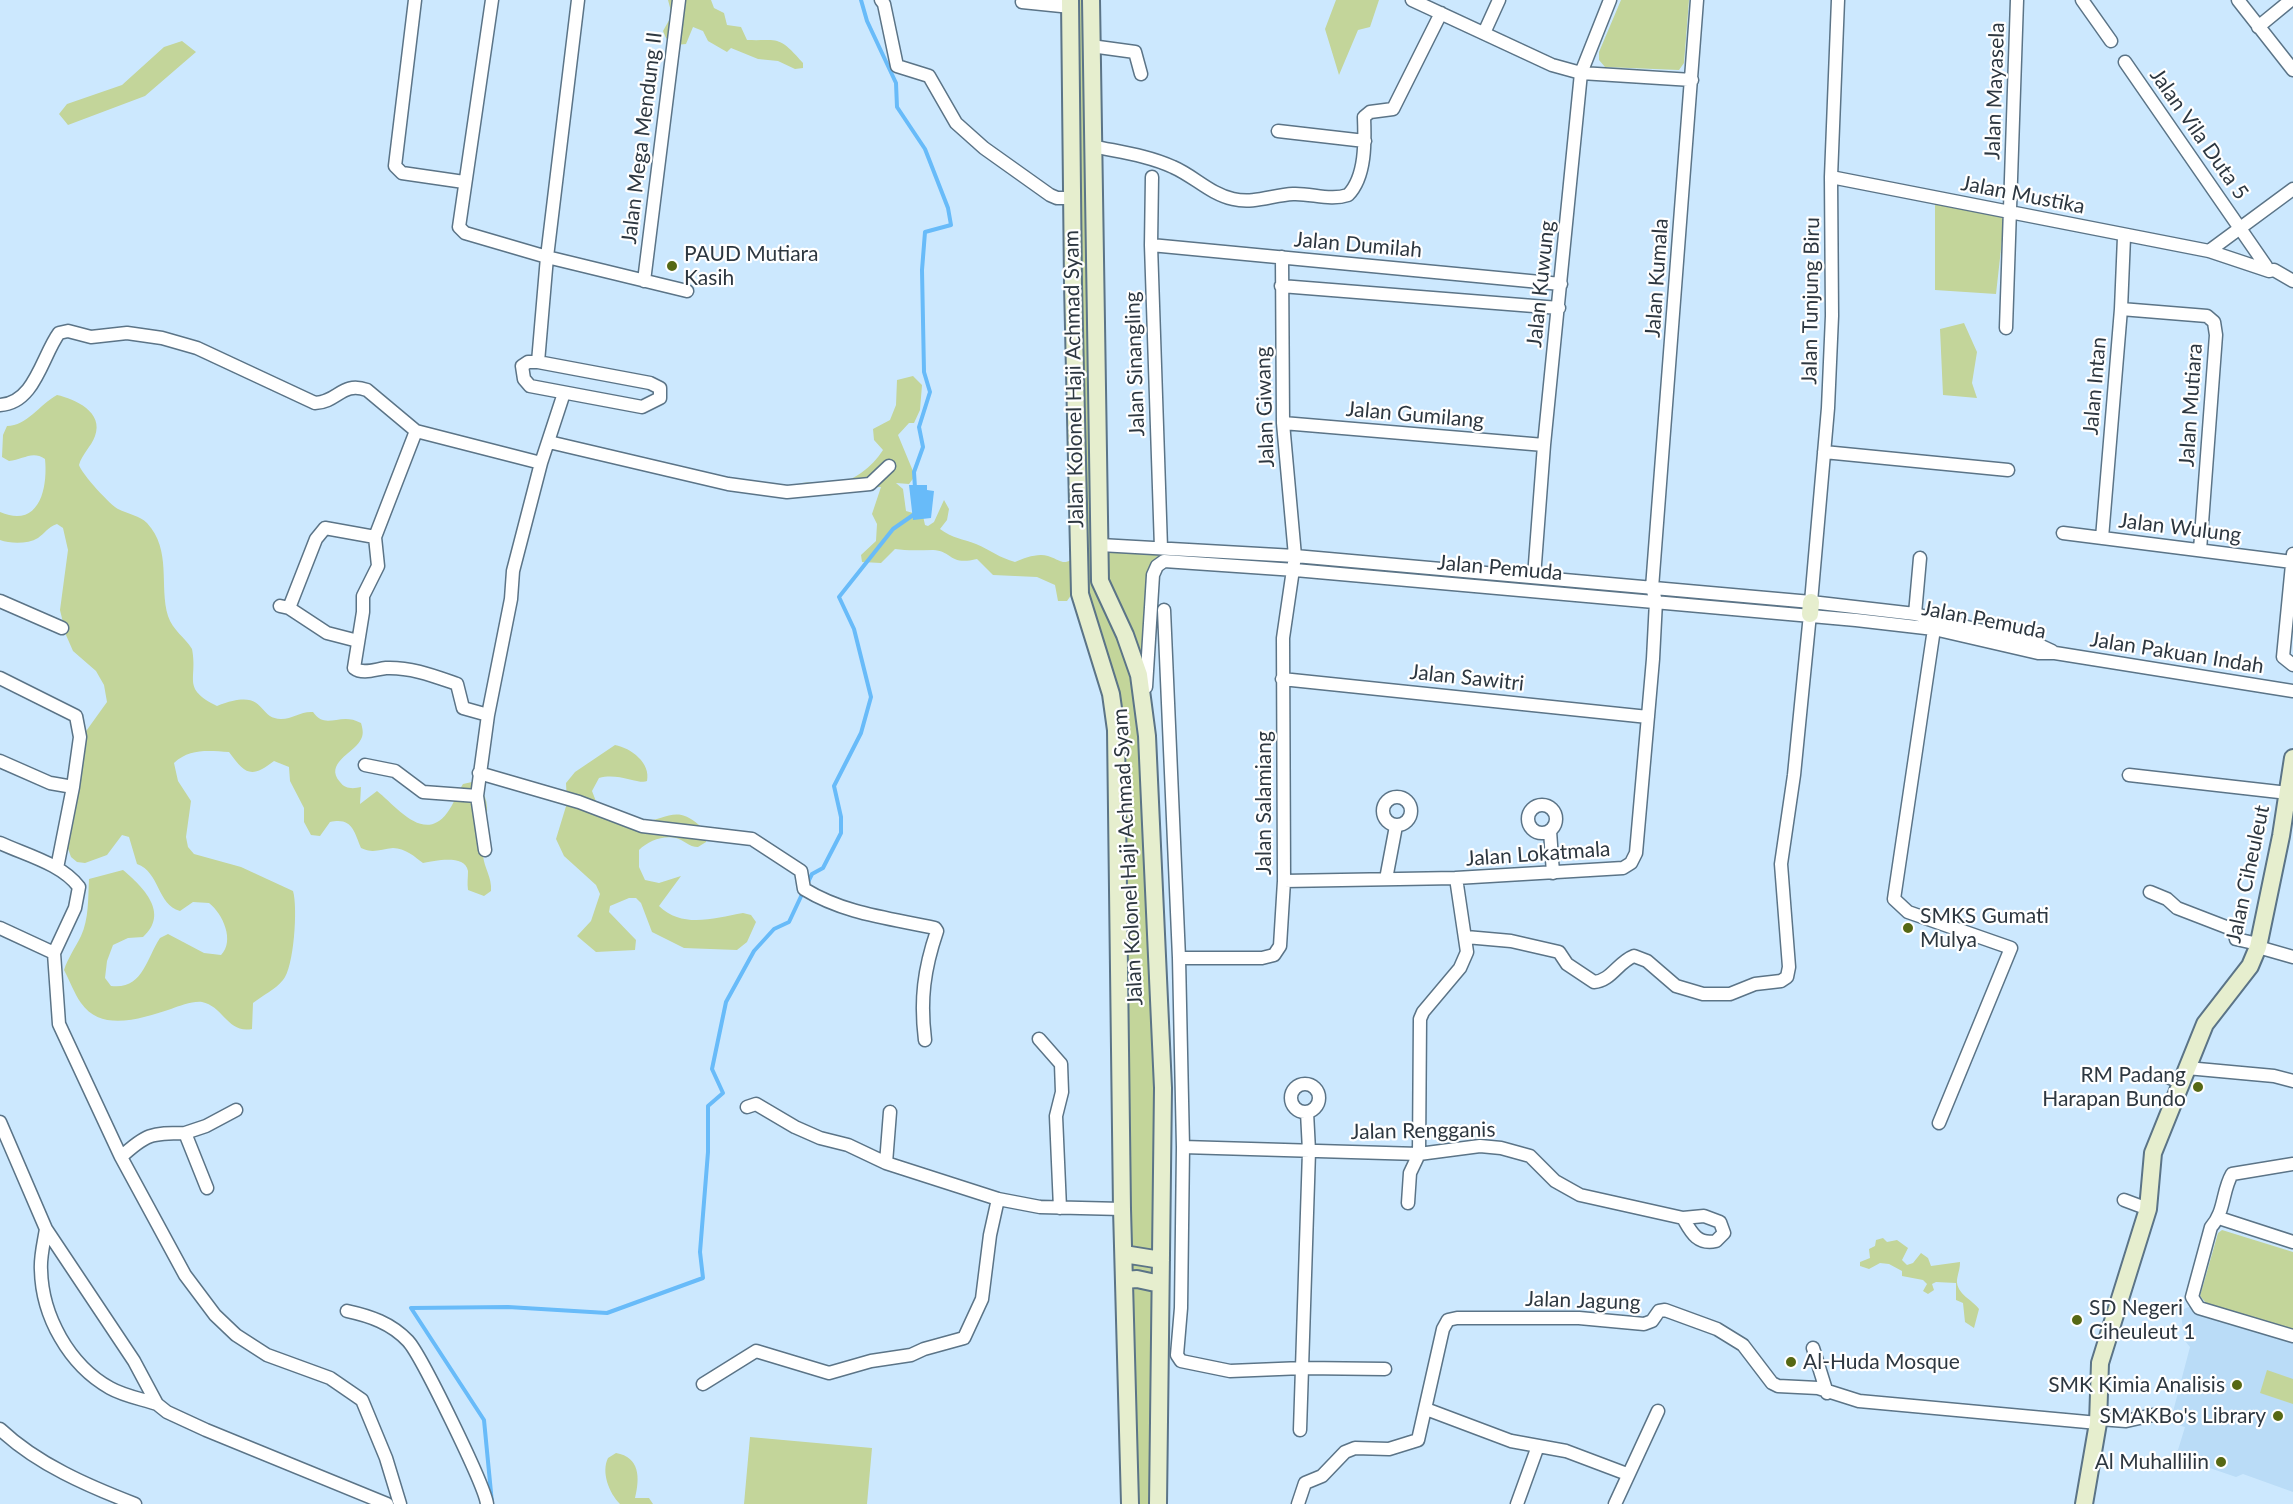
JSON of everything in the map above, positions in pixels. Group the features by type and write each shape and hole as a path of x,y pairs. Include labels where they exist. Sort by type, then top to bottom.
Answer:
{"main road":[{"name":"Jalan Kolonel Haji Achmad Syam","path":"1091,0 1100,581 1125,635 1145,704 1163,1088 1158,1504"},
{"name":"Jalan Kolonel Haji Achmad Syam","path":"1070,3 1080,594 1111,694 1116,730 1122,1209 1130,1504"},
{"path":"1075,379 1097,377"},
{"name":"Jalan Ciheuleut","path":"2084,1504 2098,1421 2100,1363 2148,1209 2153,1153 2179,1076 2205,1024 2250,966 2258,946 2293,758"},
{"path":"1124,1254 1161,1260"},
{"path":"1125,1280 1137,1279 1160,1284"}],"street":[{"path":"414,0 395,166 402,173 464,182"},
{"path":"492,0 458,222 461,230 547,257 687,291"},
{"path":"538,362 547,257 578,0"},
{"name":"Jalan Mega Mendung II","path":"644,281 680,0"},
{"path":"881,0 884,4 897,66 930,76 956,123 984,148 1050,195 1057,198 1072,198"},
{"path":"1412,0 1552,65 1581,73 1692,80"},
{"path":"1484,33 1499,0"},
{"name":"Jalan Kuwung","path":"1534,578 1544,445 1581,73 1610,0"},
{"name":"Jalan Kumala","path":"1655,560 1697,0"},
{"name":"Jalan Tunjung Biru","path":"1466,937 1511,941 1559,952 1567,964 1594,982 1608,977 1626,959 1641,957 1676,986 1703,994 1730,994 1755,984 1781,981 1789,973 1781,864 1794,776 1824,452 1832,316 1831,177 1838,0"},
{"name":"Jalan Mayasela","path":"2006,328 2017,0"},
{"path":"2082,0 2111,41"},
{"path":"2238,0 2293,70"},
{"path":"2258,27 2291,0"},
{"path":"1022,2 1070,3"},
{"path":"1092,147 1152,159 1183,172 1211,191 1233,199 1247,201 1293,194 1331,198 1348,195 1356,185 1365,141 1365,117 1370,112 1393,109 1441,12"},
{"path":"1091,46 1135,52 1141,74"},
{"name":"Jalan Vila Duta 5","path":"2125,62 2270,268"},
{"path":"1278,131 1365,141"},
{"name":"Jalan Sinangling","path":"1152,177 1150,245 1161,548"},
{"name":"Jalan Mustika","path":"1831,177 2209,251 2270,271 2270,268"},
{"path":"2209,251 2293,189"},
{"name":"Jalan Intan","path":"2102,538 2121,309 2124,237"},
{"name":"Jalan Dumilah","path":"1150,245 1561,284"},
{"name":"Jalan Giwang","path":"1282,257 1283,423 1295,556"},
{"path":"2270,268 2293,281"},
{"path":"1281,286 1559,308"},
{"name":"Jalan Mutiara","path":"2121,309 2207,316 2214,322 2216,335 2200,550"},
{"path":"4,404 30,387 59,333 68,331 91,337 127,333 162,338 197,348 306,401 322,403 346,389 367,390 416,431 541,463"},
{"path":"538,362 650,383 658,387 661,392 660,398 642,407 564,393 526,383 521,370 524,363 538,362"},
{"path":"485,850 477,796 488,715 511,599 513,571 541,463 564,393"},
{"name":"Jalan Gumilang","path":"1283,423 1544,445"},
{"path":"416,431 375,537 378,566 363,596 353,666 356,671 398,669 437,677 459,686 463,708 488,715"},
{"path":"549,442 728,484 787,492 870,484 889,466"},
{"path":"1824,452 2008,470"},
{"path":"358,641 327,633 284,607 316,539 325,528 375,537"},
{"name":"Jalan Wulung","path":"2063,533 2292,562"},
{"name":"Jalan Pemuda","path":"1100,545 1295,556 1652,588 1810,608 1934,629 2038,653 2055,653"},
{"path":"2293,554 2283,657 2293,665"},
{"name":"Jalan Salamiang","path":"1179,958 1262,958 1274,955 1280,946 1284,881 1283,638 1295,570 1295,556"},
{"path":"1915,614 1920,558"},
{"name":"Jalan Lokatmala","path":"1284,881 1456,878 1553,873 1623,868 1631,863 1636,853 1648,717 1656,601 1652,588 1655,560"},
{"name":"Jalan Pemuda","path":"1145,704 1153,574 1156,566 1164,561 1656,601 1915,614 2039,645 2055,653"},
{"path":"0,601 62,628"},
{"path":"1164,610 1179,958 1183,1148 1180,1308 1176,1354 1181,1361 1230,1371 1303,1368 1385,1369"},
{"path":"1934,629 1894,900 1908,912 2011,948 1939,1123"},
{"name":"Jalan Pakuan Indah","path":"2055,653 2293,691"},
{"path":"0,678 76,716 80,737 73,788 57,868"},
{"name":"Jalan Sawitri","path":"1282,679 1648,717"},
{"path":"0,761 50,783 73,788"},
{"path":"365,765 387,768 400,774 423,792 477,796"},
{"path":"479,774 579,802 642,826 752,839 801,871 804,888 822,900 865,915 937,929 924,975 921,1007 925,1040"},
{"path":"2129,775 2288,793"},
{"path":"1386,879 1396,826"},
{"path":"1550,831 1553,873"},
{"path":"0,843 57,868 73,879 79,887 75,908 54,953 59,1024 121,1157 185,1275 222,1322 236,1335 267,1355 330,1378 362,1400 387,1458 400,1504"},
{"path":"1408,1203 1410,1173 1419,1154 1420,1019 1423,1012 1460,968 1467,952 1456,878"},
{"path":"2150,892 2167,899 2177,908 2234,930 2236,939 2293,957"},
{"path":"0,928 54,953"},
{"path":"1039,1039 1061,1064 1062,1092 1056,1116 1060,1208"},
{"path":"2179,1076 2274,1076 2293,1081"},
{"path":"747,1107 756,1104 795,1127 848,1145 886,1163 998,1199 1040,1207 1122,1209"},
{"path":"121,1157 141,1138 161,1133 185,1133 206,1126 236,1110"},
{"path":"886,1163 891,1112"},
{"path":"1300,1430 1309,1151 1307,1112"},
{"path":"0,1122 46,1229 134,1361 158,1404 167,1412 206,1430 387,1504"},
{"path":"185,1133 207,1188"},
{"name":"Jalan Rengganis","path":"1183,1148 1419,1154 1480,1146 1521,1151 1536,1160 1556,1181 1580,1195 1683,1218"},
{"path":"2293,1164 2232,1174 2226,1184 2219,1218 2211,1227 2192,1297 2194,1304 2293,1336"},
{"path":"703,1384 756,1351 829,1373 871,1361 911,1355 964,1338 969,1332 982,1299 990,1235 998,1199"},
{"path":"2124,1200 2148,1209"},
{"path":"2219,1218 2293,1242"},
{"path":"46,1229 40,1269 44,1294 61,1338 72,1356 82,1368 111,1389 158,1404"},
{"name":"Jalan Jagung","path":"1298,1504 1305,1483 1322,1476 1346,1452 1363,1447 1389,1449 1418,1440 1443,1329 1448,1320 1579,1318 1644,1324 1652,1321 1659,1311 1665,1310 1717,1329 1743,1345 1772,1383 1778,1386 1798,1385 1818,1388 1827,1393 1860,1401 2098,1421 2126,1421 2153,1415"},
{"path":"347,1311 376,1317 409,1342 445,1408 487,1504"},
{"path":"1813,1348 1827,1393"},
{"path":"1426,1409 1511,1441 1566,1451 1627,1474"},
{"path":"1615,1504 1658,1411"},
{"path":"0,1429 16,1444 62,1472 135,1504"},
{"path":"1517,1504 1538,1446"}],"shaded area":[{"name":"SMK Kimia Analisis","path":"2195,1304 2293,1336 2293,1492 2243,1474 2236,1477 2201,1465 2200,1470 2174,1463 2185,1427 2170,1423 2190,1347 2185,1341 2181,1315 2182,1310"}],"green space":[{"path":"668,0 711,0 714,8 724,13 727,25 741,27 747,40 778,41 803,63 803,68 795,69 778,61 758,59 731,48 727,52 708,41 703,31 693,27 686,44 676,45 666,38 663,31 672,15"},
{"path":"1070,0 1091,0 1100,545 1915,614 2039,645 1810,614 1157,566 1145,703 1159,1028 1158,1504 1130,1504 1116,733 1074,591 1067,601 1058,601 1055,585 1037,577 993,575 977,559 961,561 933,550 895,549 881,563 862,562 861,555 876,541 877,524 872,514 881,487 827,496 805,492 793,486 807,482 838,483 854,477 867,468 883,450 874,440 873,429 890,420 896,405 897,380 913,376 922,385 920,410 914,423 909,423 898,435 915,476 909,484 896,483 903,489 906,511 923,516 925,525 928,526 934,522 944,500 949,509 947,520 940,529 1015,562 1040,555 1066,562 1079,556"},
{"path":"1336,0 1379,0 1370,27 1358,30 1339,75 1325,29"},
{"path":"1621,0 1689,0 1684,63 1679,70 1605,67 1599,60 1599,52"},
{"path":"182,41 196,52 145,96 68,125 59,114 67,104 122,85 164,47"},
{"path":"1935,200 2005,213 1996,294 1935,290"},
{"path":"1964,323 1977,352 1972,383 1977,398 1943,395 1940,329"},
{"path":"57,395 79,403 92,414 95,420 97,428 95,436 79,465 85,475 114,507 144,521 155,534 162,556 168,616 173,626 192,649 193,682 199,694 217,706 233,701 253,701 273,718 285,719 313,712 323,720 346,719 361,723 363,732 361,739 341,759 335,770 336,776 344,786 361,787 360,804 377,791 410,819 429,825 438,822 447,813 463,784 472,782 485,797 487,816 483,855 491,891 484,896 468,890 466,866 456,860 423,863 410,853 397,848 365,850 361,848 351,827 343,822 330,822 320,836 311,835 304,822 304,808 290,781 289,767 274,761 260,770 249,772 229,752 214,751 193,753 174,763 178,781 191,801 186,837 188,847 194,854 241,867 293,891 295,923 290,963 280,984 253,1003 252,1029 244,1029 231,1024 215,1009 202,1002 194,1002 160,1013 123,1021 100,1018 81,1003 64,970 85,923 89,879 123,870 151,901 154,919 151,928 143,937 128,938 113,945 107,961 105,978 111,986 122,986 137,978 160,938 168,934 204,953 221,955 227,943 227,935 223,921 209,903 193,902 180,911 172,908 162,896 150,874 137,864 129,837 122,835 107,855 85,863 77,862 71,857 66,843 80,782 84,734 107,702 104,685 96,671 73,651 66,635 60,610 68,550 63,528 57,524 38,538 24,542 14,543 0,540 0,512 13,516 24,515 32,511 42,493 46,471 45,459 40,456 32,455 9,461 2,457 3,435 7,426 21,423"},
{"path":"615,745 627,749 643,762 647,781 614,776 599,778 592,791 597,804 619,810 639,821 683,815 699,825 705,833 706,842 698,847 676,838 666,837 656,840 639,850 639,867 645,880 659,883 681,876 659,906 678,918 699,920 743,913 751,915 756,922 747,942 737,950 684,948 652,932 641,903 636,898 629,898 610,906 609,912 636,940 635,950 596,952 577,936 591,921 600,894 596,885 564,856 556,839 567,803 566,783 575,772"},
{"path":"2222,1230 2293,1252 2293,1332 2206,1303 2200,1296 2218,1233"},
{"path":"1883,1238 1887,1242 1897,1240 1908,1248 1902,1260 1907,1265 1913,1263 1921,1253 1928,1258 1931,1266 1960,1262 1957,1285 1979,1309 1974,1328 1965,1322 1963,1303 1956,1300 1956,1283 1936,1282 1932,1284 1934,1290 1928,1294 1923,1291 1927,1284 1923,1280 1902,1276 1902,1271 1889,1264 1880,1263 1869,1269 1860,1266 1860,1262 1870,1258 1869,1249 1875,1246 1876,1240"},
{"path":"2267,1370 2293,1379 2293,1404 2260,1393"},
{"path":"750,1437 872,1448 867,1504 744,1504"},
{"path":"616,1453 624,1455 634,1464 638,1476 635,1498 649,1498 653,1504 620,1504 616,1499 607,1482 605,1470 608,1458"}],"water":[{"path":"909,485 927,485 927,490 934,491 931,518 913,520"}],"waterway":[{"path":"861,0 867,21 896,83 897,107 925,149 948,208 951,225 925,232 922,270 924,372 930,392 919,427 923,447 914,472 915,488"},
{"path":"807,884 812,874 823,868 841,833 841,817 834,786 861,733 871,697 854,629 839,597 893,529 916,513"},
{"path":"492,1503 484,1420 411,1308 508,1307 607,1313 703,1278 700,1252 708,1152 708,1106 723,1093 712,1069 726,1002 754,951 774,929 789,922 804,890"}],"place":[{"name":"PAUD Mutiara Kasih","path":"672,266"},
{"name":"SMKS Gumati Mulya","path":"1908,928"},
{"name":"RM Padang Harapan Bundo","path":"2198,1087"},
{"name":"SD Negeri Ciheuleut 1","path":"2077,1320"},
{"name":"Al-Huda Mosque","path":"1791,1362"},
{"name":"SMK Kimia Analisis","path":"2237,1385"},
{"name":"SMAKBo's Library","path":"2278,1416"},
{"name":"Al Muhallilin","path":"2221,1462"}]}
